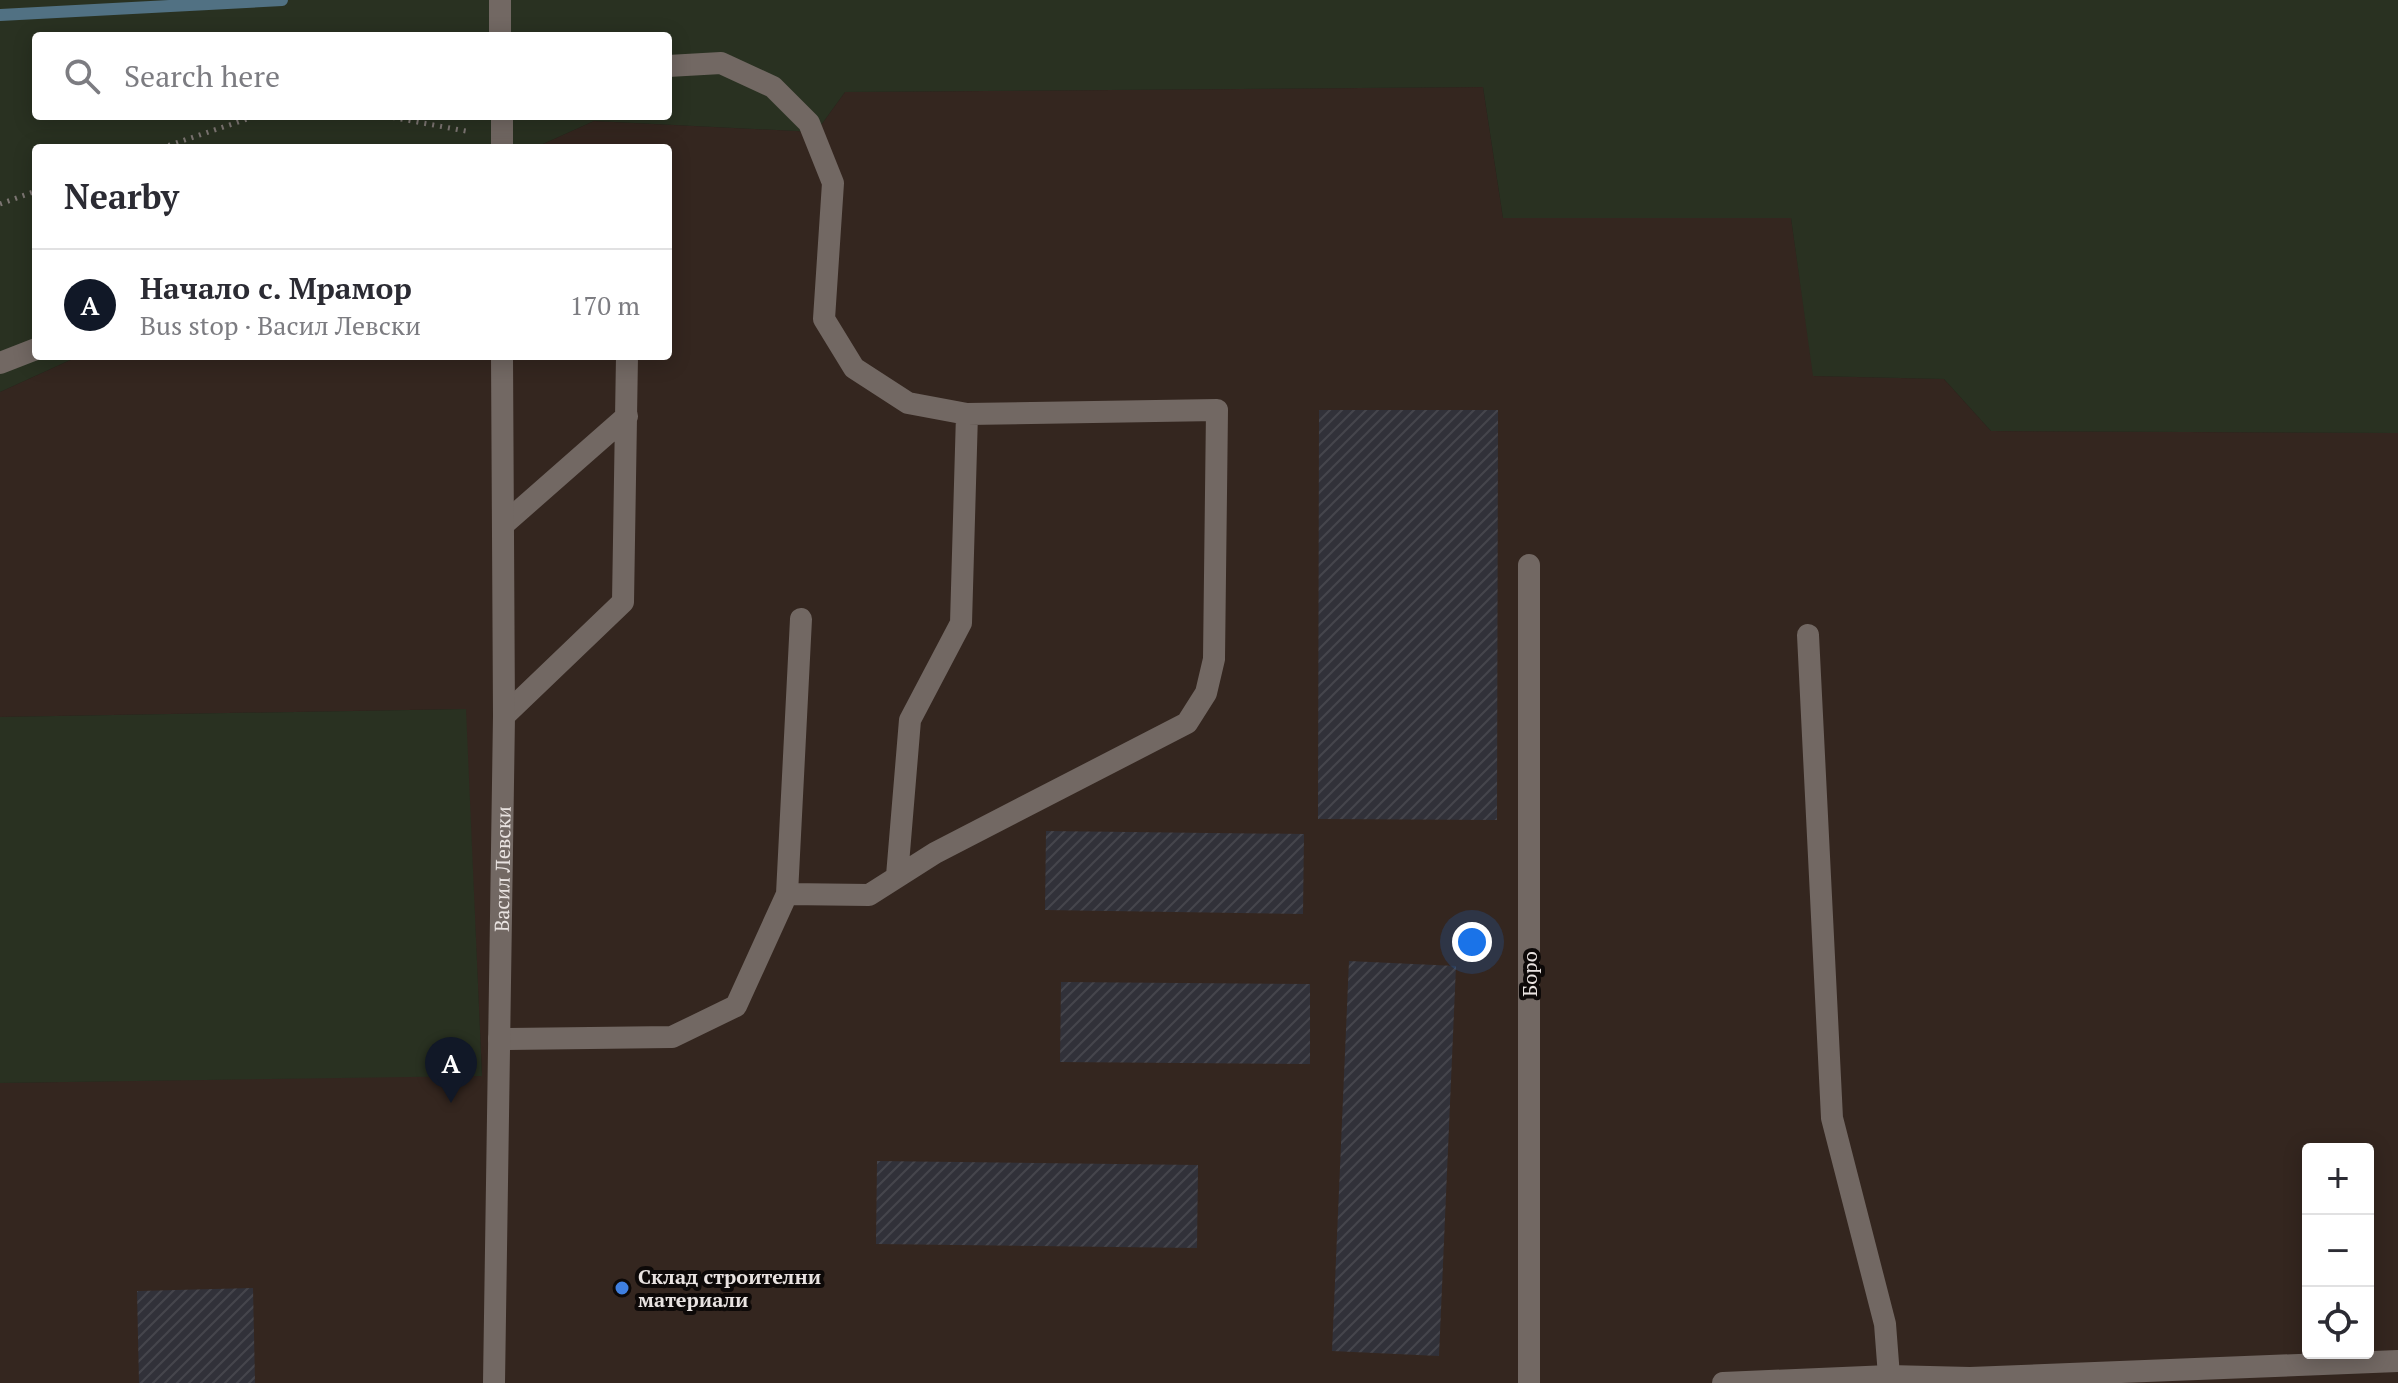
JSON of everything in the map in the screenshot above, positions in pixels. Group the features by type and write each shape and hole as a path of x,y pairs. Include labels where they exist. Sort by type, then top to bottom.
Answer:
{"street":[{"path":"500,0 500,32"},
{"path":"672,66 721,63 773,87 809,123 833,183 824,319 854,368 908,403 967,414 1217,410 1214,659 1206,693 1187,723 897,876 869,895 787,894"},
{"path":"0,363 32,351"},
{"name":"Васил Левски","path":"494,1383 504,716 502,360"},
{"path":"504,716 623,602 627,360"},
{"path":"897,876 910,720 961,623 967,414"},
{"path":"503,525 627,416"},
{"name":"Боро","path":"1529,565 1529,1383"},
{"path":"499,1039 672,1037 736,1006 787,894 801,619"},
{"path":"1808,635 1832,1118 1885,1324 1889,1376"},
{"path":"1723,1383 1889,1376 1970,1381 2398,1361"}],"path":[{"path":"173,144 244,120"},
{"path":"408,120 506,137"},
{"path":"0,204 32,192"}],"shaded area":[{"path":"1483,87 1503,218 1791,218 1814,376 1944,379 1991,431 2398,433 2398,1383 0,1383 0,1083 482,1075 465,709 0,717 0,392 70,360 672,360 672,144 543,144 594,121 816,132 845,92"}],"green space":[{"path":"0,0 2398,0 2398,433 1991,431 1944,379 1813,376 1791,218 1503,218 1483,87 845,92 816,132 594,121 543,144 32,144 32,360 70,360 0,392"},
{"path":"466,709 482,1076 0,1083 0,717"}],"building":[{"path":"1319,410 1498,410 1497,820 1318,819"},
{"path":"1046,831 1304,834 1303,914 1045,910"},
{"path":"1349,961 1456,966 1439,1356 1332,1351"},
{"path":"1061,982 1310,984 1310,1064 1060,1062"},
{"path":"877,1161 1198,1165 1197,1248 876,1244"},
{"path":"253,1288 255,1383 139,1383 137,1291"}],"waterway":[{"path":"0,15 282,0"}],"place":[{"name":"Начало с. Мрамор","path":"451,1103"},
{"name":"Склад строителни материали","path":"622,1288"}]}
